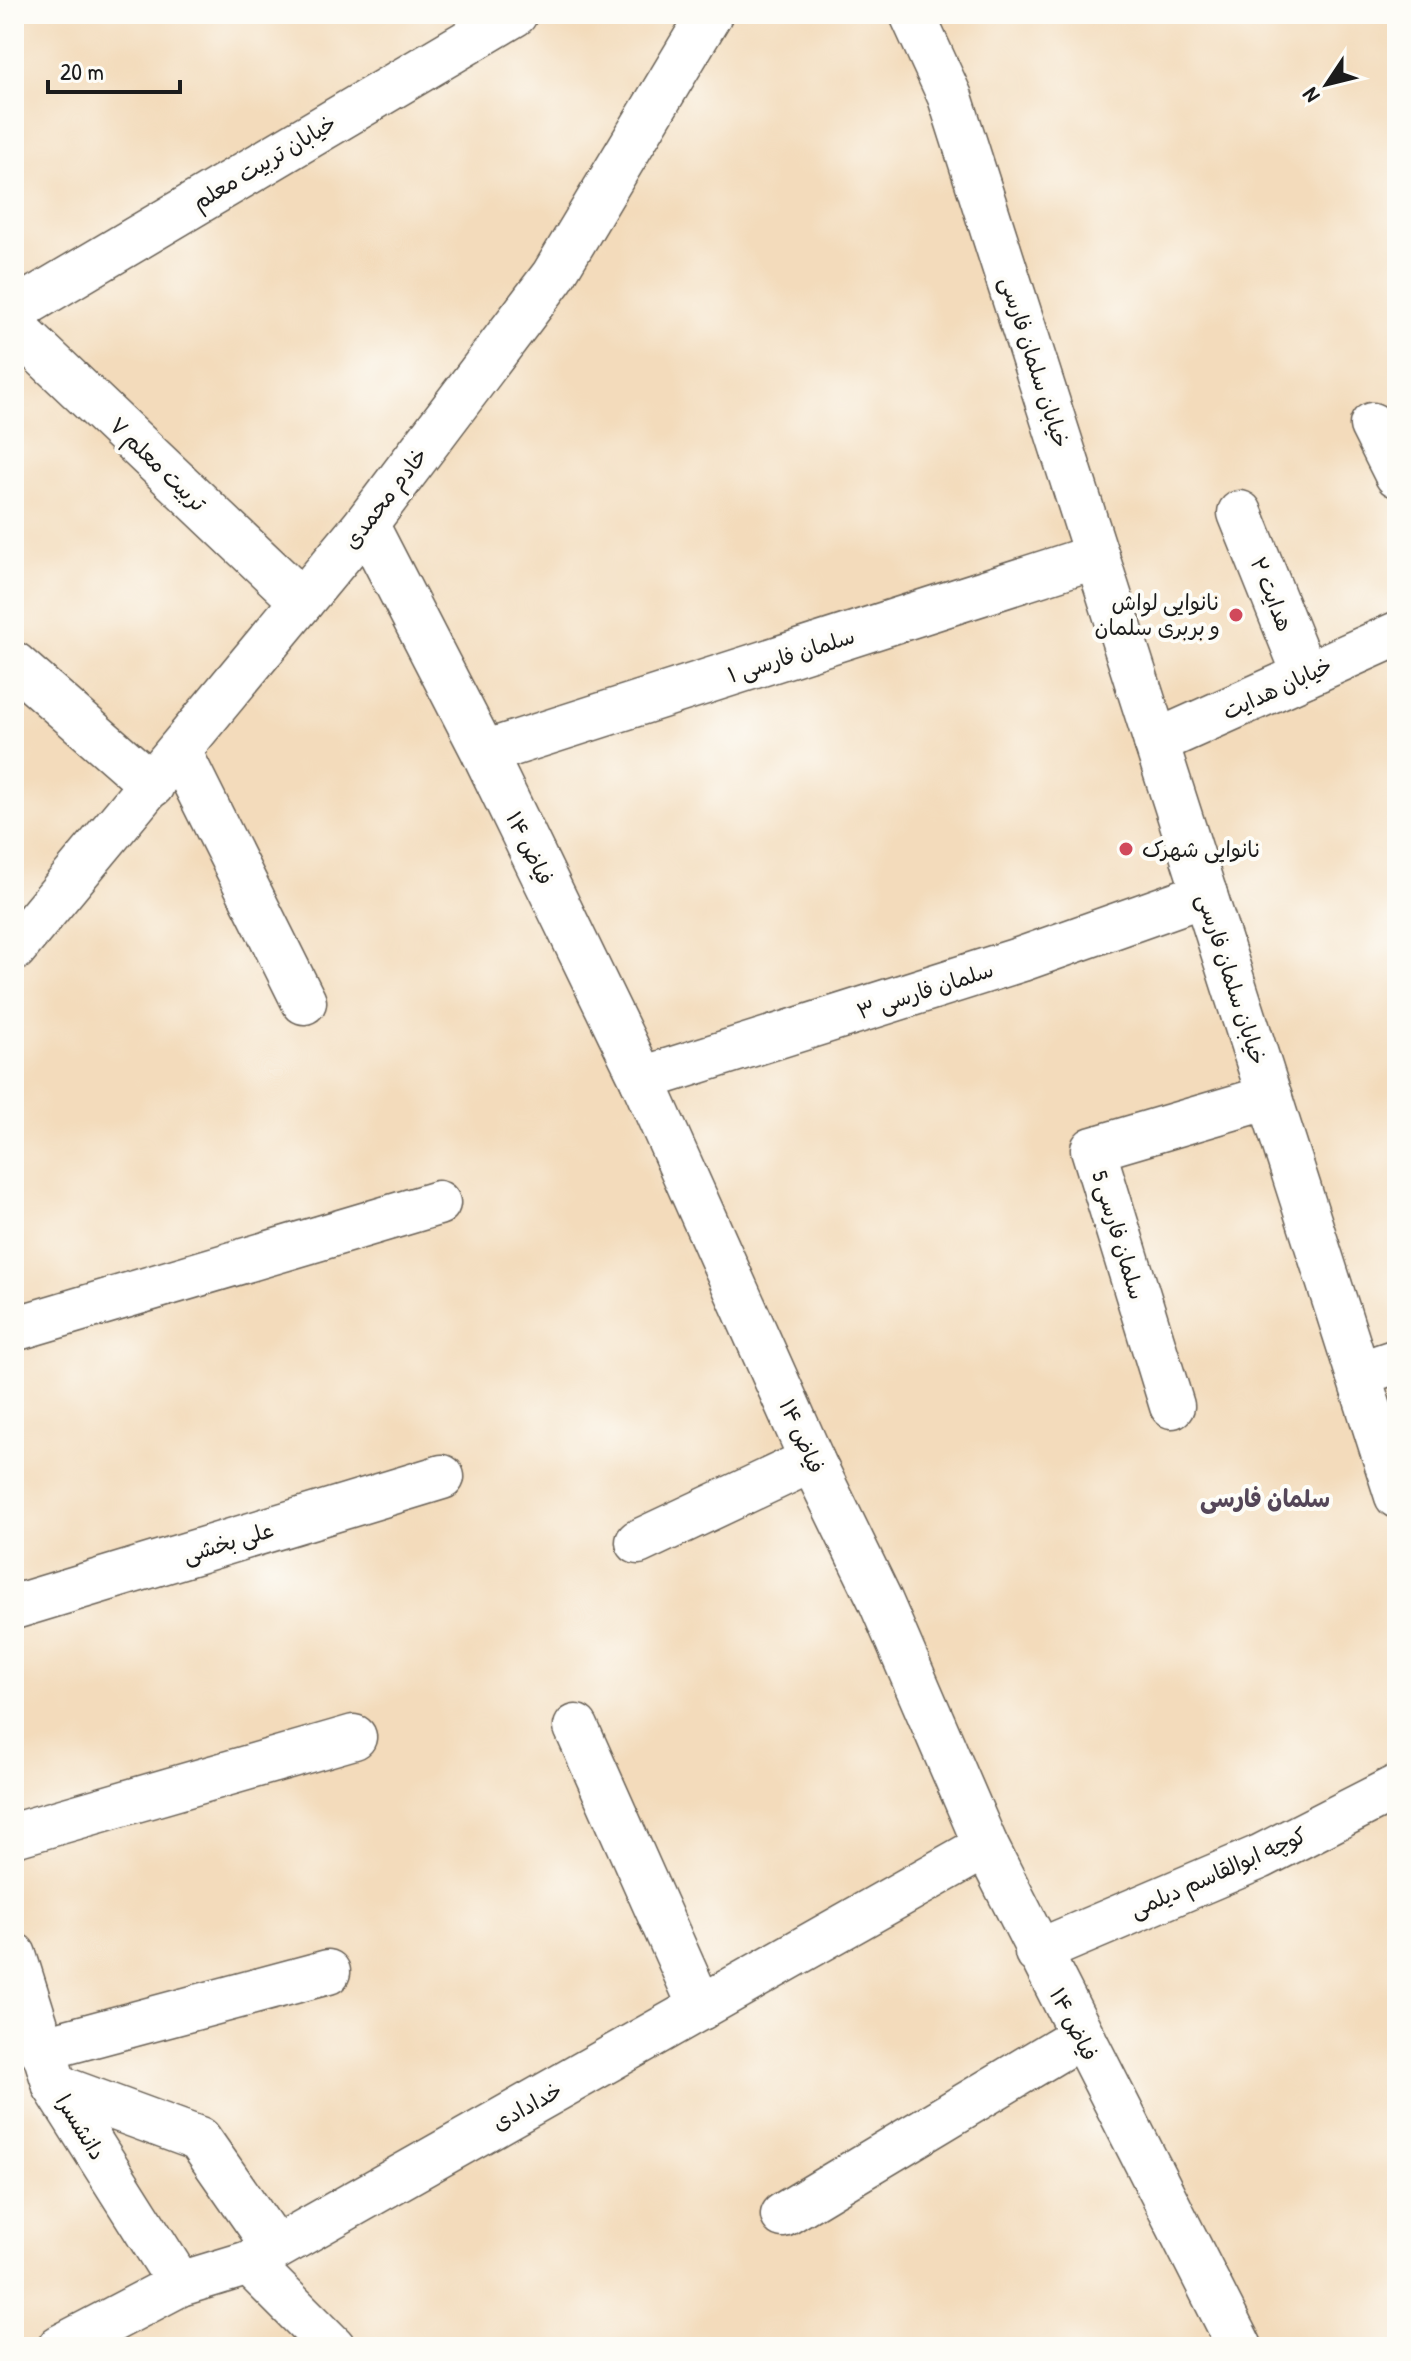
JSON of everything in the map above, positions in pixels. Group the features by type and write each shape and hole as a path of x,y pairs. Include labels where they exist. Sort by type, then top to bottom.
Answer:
{"street":[{"name":"خیابان تربیت معلم","path":"14,311 515,14"},
{"name":"خادم محمدی","path":"14,949 366,524 553,276 710,14"},
{"path":"912,14 950,97"},
{"path":"940,14 950,97"},
{"name":"خیابان سلمان فارسی","path":"950,97 1270,1097 1378,1368 1397,1496"},
{"name":"تربیت معلم ۷","path":"14,327 302,601"},
{"path":"1372,425 1397,475"},
{"name":"هدایت ۲","path":"1240,513 1305,675"},
{"name":"فیاض ۱۴","path":"366,524 484,753 642,1079 812,1460 880,1600 986,1846 1037,1952 1240,2347"},
{"name":"سلمان فارسی ۱","path":"484,753 1097,556"},
{"name":"خیابان هدایت","path":"1156,742 1397,634"},
{"path":"14,664 152,785"},
{"path":"179,751 304,1002"},
{"name":"سلمان فارسی ۳","path":"642,1079 1022,959 1205,894"},
{"name":"سلمان فارسی 5","path":"1172,1406 1093,1149 1270,1097"},
{"path":"14,1329 438,1203"},
{"path":"638,1542 812,1460"},
{"name":"علی بخشی","path":"14,1607 442,1477"},
{"path":"576,1727 701,2008"},
{"path":"14,1835 354,1737"},
{"name":"کوچه ابوالقاسم دیلمی","path":"1037,1952 1260,1857 1397,1787"},
{"name":"خدادادی","path":"60,2347 180,2284 262,2256 986,1846"},
{"name":"دانشسرا","path":"14,1955 48,2068 180,2284"},
{"path":"48,2068 328,1972"},
{"path":"783,2215 1081,2036"},
{"path":"48,2068 199,2139 262,2256 333,2347"}],"place":[{"name":"نانوایی لواش و بربری سلمان","path":"1236,615"},
{"name":"نانوایی شهرک","path":"1126,849"}],"district":[{"name":"سلمان فارسی","path":"1265,1499"}]}
